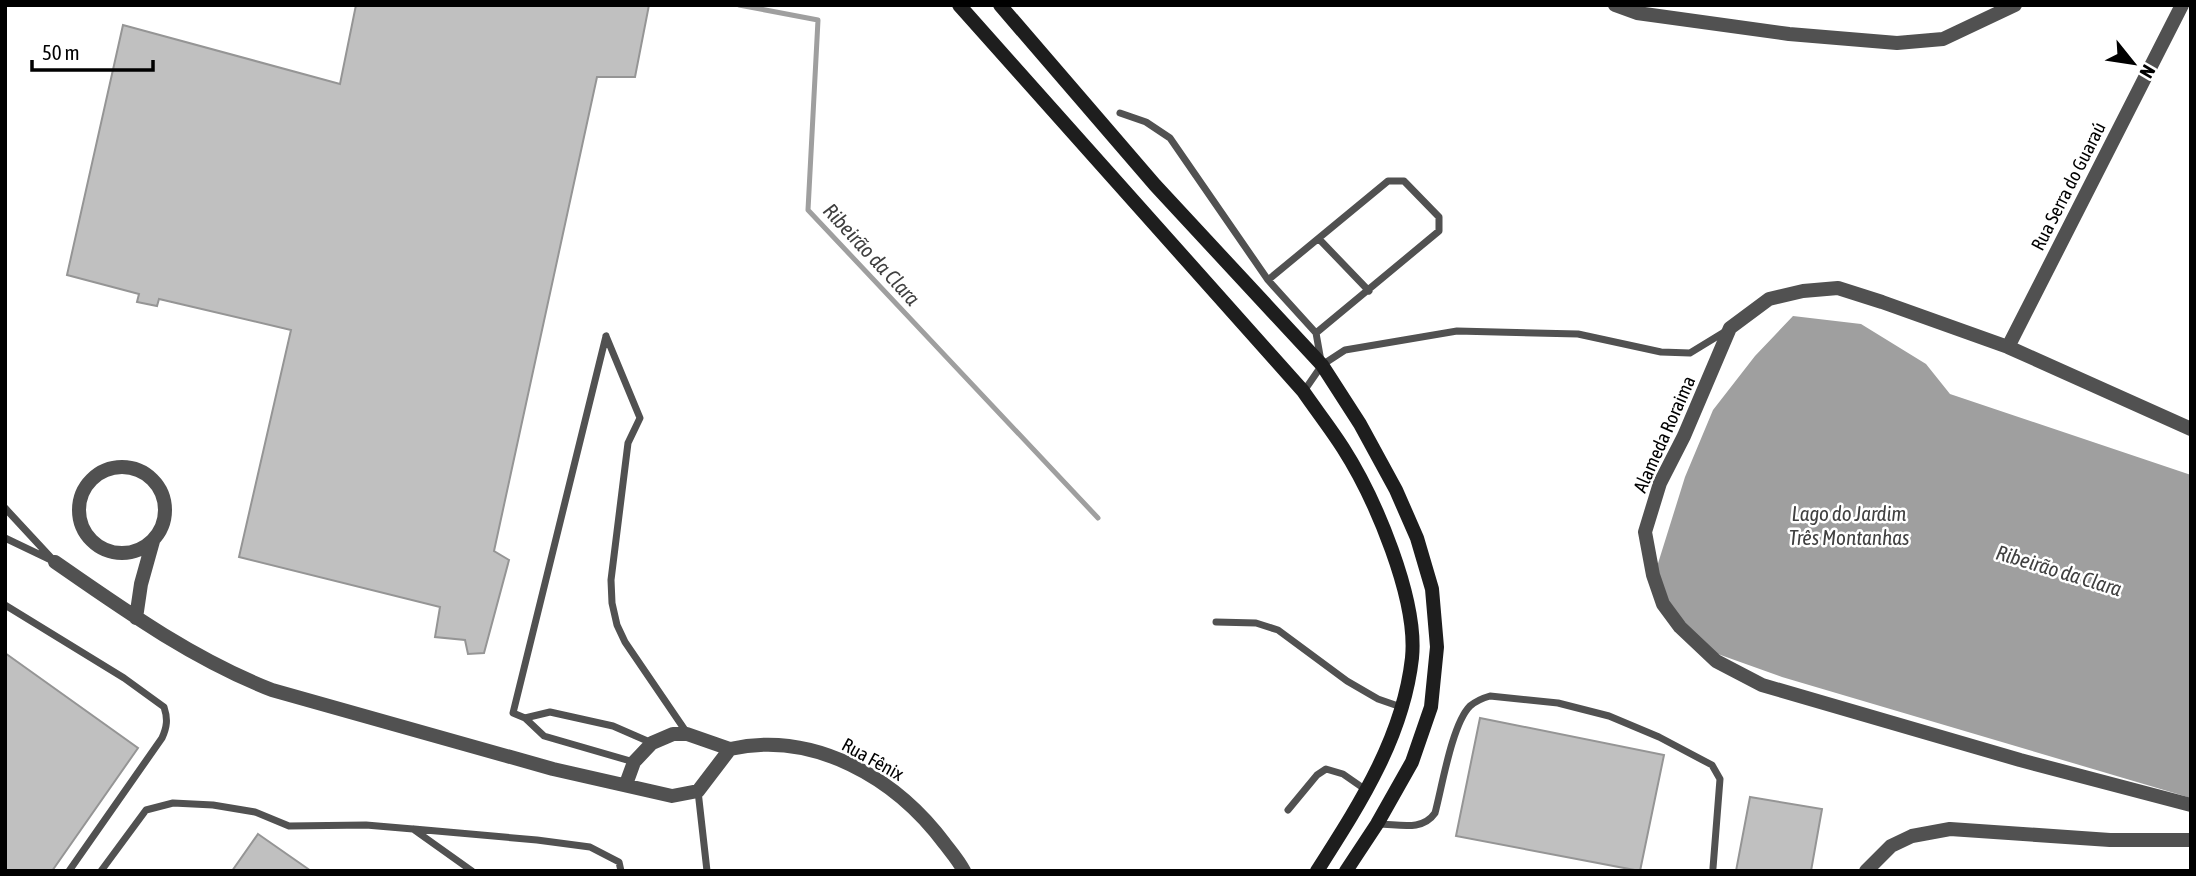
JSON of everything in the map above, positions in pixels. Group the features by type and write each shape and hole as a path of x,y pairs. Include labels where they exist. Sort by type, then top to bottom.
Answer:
{"main road":[{"path":"959,5 1303,391 1344,448 1368,493 1402,584 1412,631 1412,659 1402,707 1377,773 1317,871"},
{"path":"1000,5 1155,185 1322,365 1360,424 1396,490 1417,538 1432,589 1437,647 1431,707 1412,762 1377,824 1346,871"}],"street":[{"path":"1615,5 1637,13 1789,34 1897,43 1943,39 2015,5"},
{"name":"Rua Serra do Guaraú","path":"2008,347 2182,5"},
{"path":"1730,328 1769,299 1803,291 1838,288 2008,347 2191,429"},
{"name":"Alameda Roraima","path":"1730,328 1684,436 1660,483 1646,532 1653,575 1663,604 1680,627 1716,661 1762,685 2020,760 2191,805"},
{"path":"135,618 153,541 162,529 166,514 165,501 152,477 140,470 114,467 90,480 79,506 80,522 97,546 126,554 141,550 153,541"},
{"path":"55,562 135,618 240,678 272,690 552,769 673,796 698,791 730,749 687,734 673,734 652,743 634,762 626,784"},
{"name":"Rua Fênix","path":"730,749 760,744 786,744 817,751 849,764 879,780 910,804 933,828 964,871"},
{"path":"1866,871 1891,846 1912,836 1951,829 2110,841 2191,841"}],"lane":[{"path":"1120,113 1146,122 1170,138 1268,280 1316,333 1322,365"},
{"path":"1268,280 1388,181 1404,181 1439,217 1439,231 1316,333"},
{"path":"1319,239 1369,291"},
{"path":"1303,391 1322,365 1345,350 1457,331 1578,334 1661,352 1690,353 1730,328"},
{"path":"634,762 544,736 525,718 513,713 606,336 640,418 628,443 611,580 612,603 625,642 687,734"},
{"path":"5,508 55,562"},
{"path":"5,538 55,562"},
{"path":"5,606 124,678 164,707 166,714 167,722 162,738 69,871"},
{"path":"1216,622 1256,623 1278,630 1347,681 1378,699 1402,707"},
{"path":"1377,824 1415,826 1431,820 1460,725 1471,706 1480,699 1490,696 1558,703 1609,716 1660,737 1712,765 1720,779 1713,868"},
{"path":"525,718 550,712 613,726 652,743"},
{"path":"1288,810 1317,775 1326,769 1343,774 1366,790"},
{"path":"698,791 707,871"},
{"path":"101,871 146,810 173,803 213,805 255,812 289,826 366,825 537,839 590,847 620,862 621,871"},
{"path":"413,829 472,871"}],"water":[{"name":"Lago do Jardim Três Montanhas","path":"1793,316 1861,324 1926,364 1950,394 2191,475 2191,798 1782,677 1715,653 1672,616 1655,573 1685,477 1713,410 1755,356"}],"building":[{"path":"356,5 649,5 635,77 597,77 494,551 509,560 484,653 468,654 465,640 435,637 440,607 239,557 291,330 159,299 157,306 137,302 139,294 67,275 123,25 340,84"},
{"path":"5,653 138,748 52,871 5,871"},
{"path":"1480,718 1664,755 1640,871 1456,836"},
{"path":"1750,797 1822,809 1811,871 1736,871"},
{"path":"258,834 311,871 232,871"}],"waterway":[{"name":"Ribeirão da Clara","path":"739,5 818,20 808,210 1098,518"}]}
